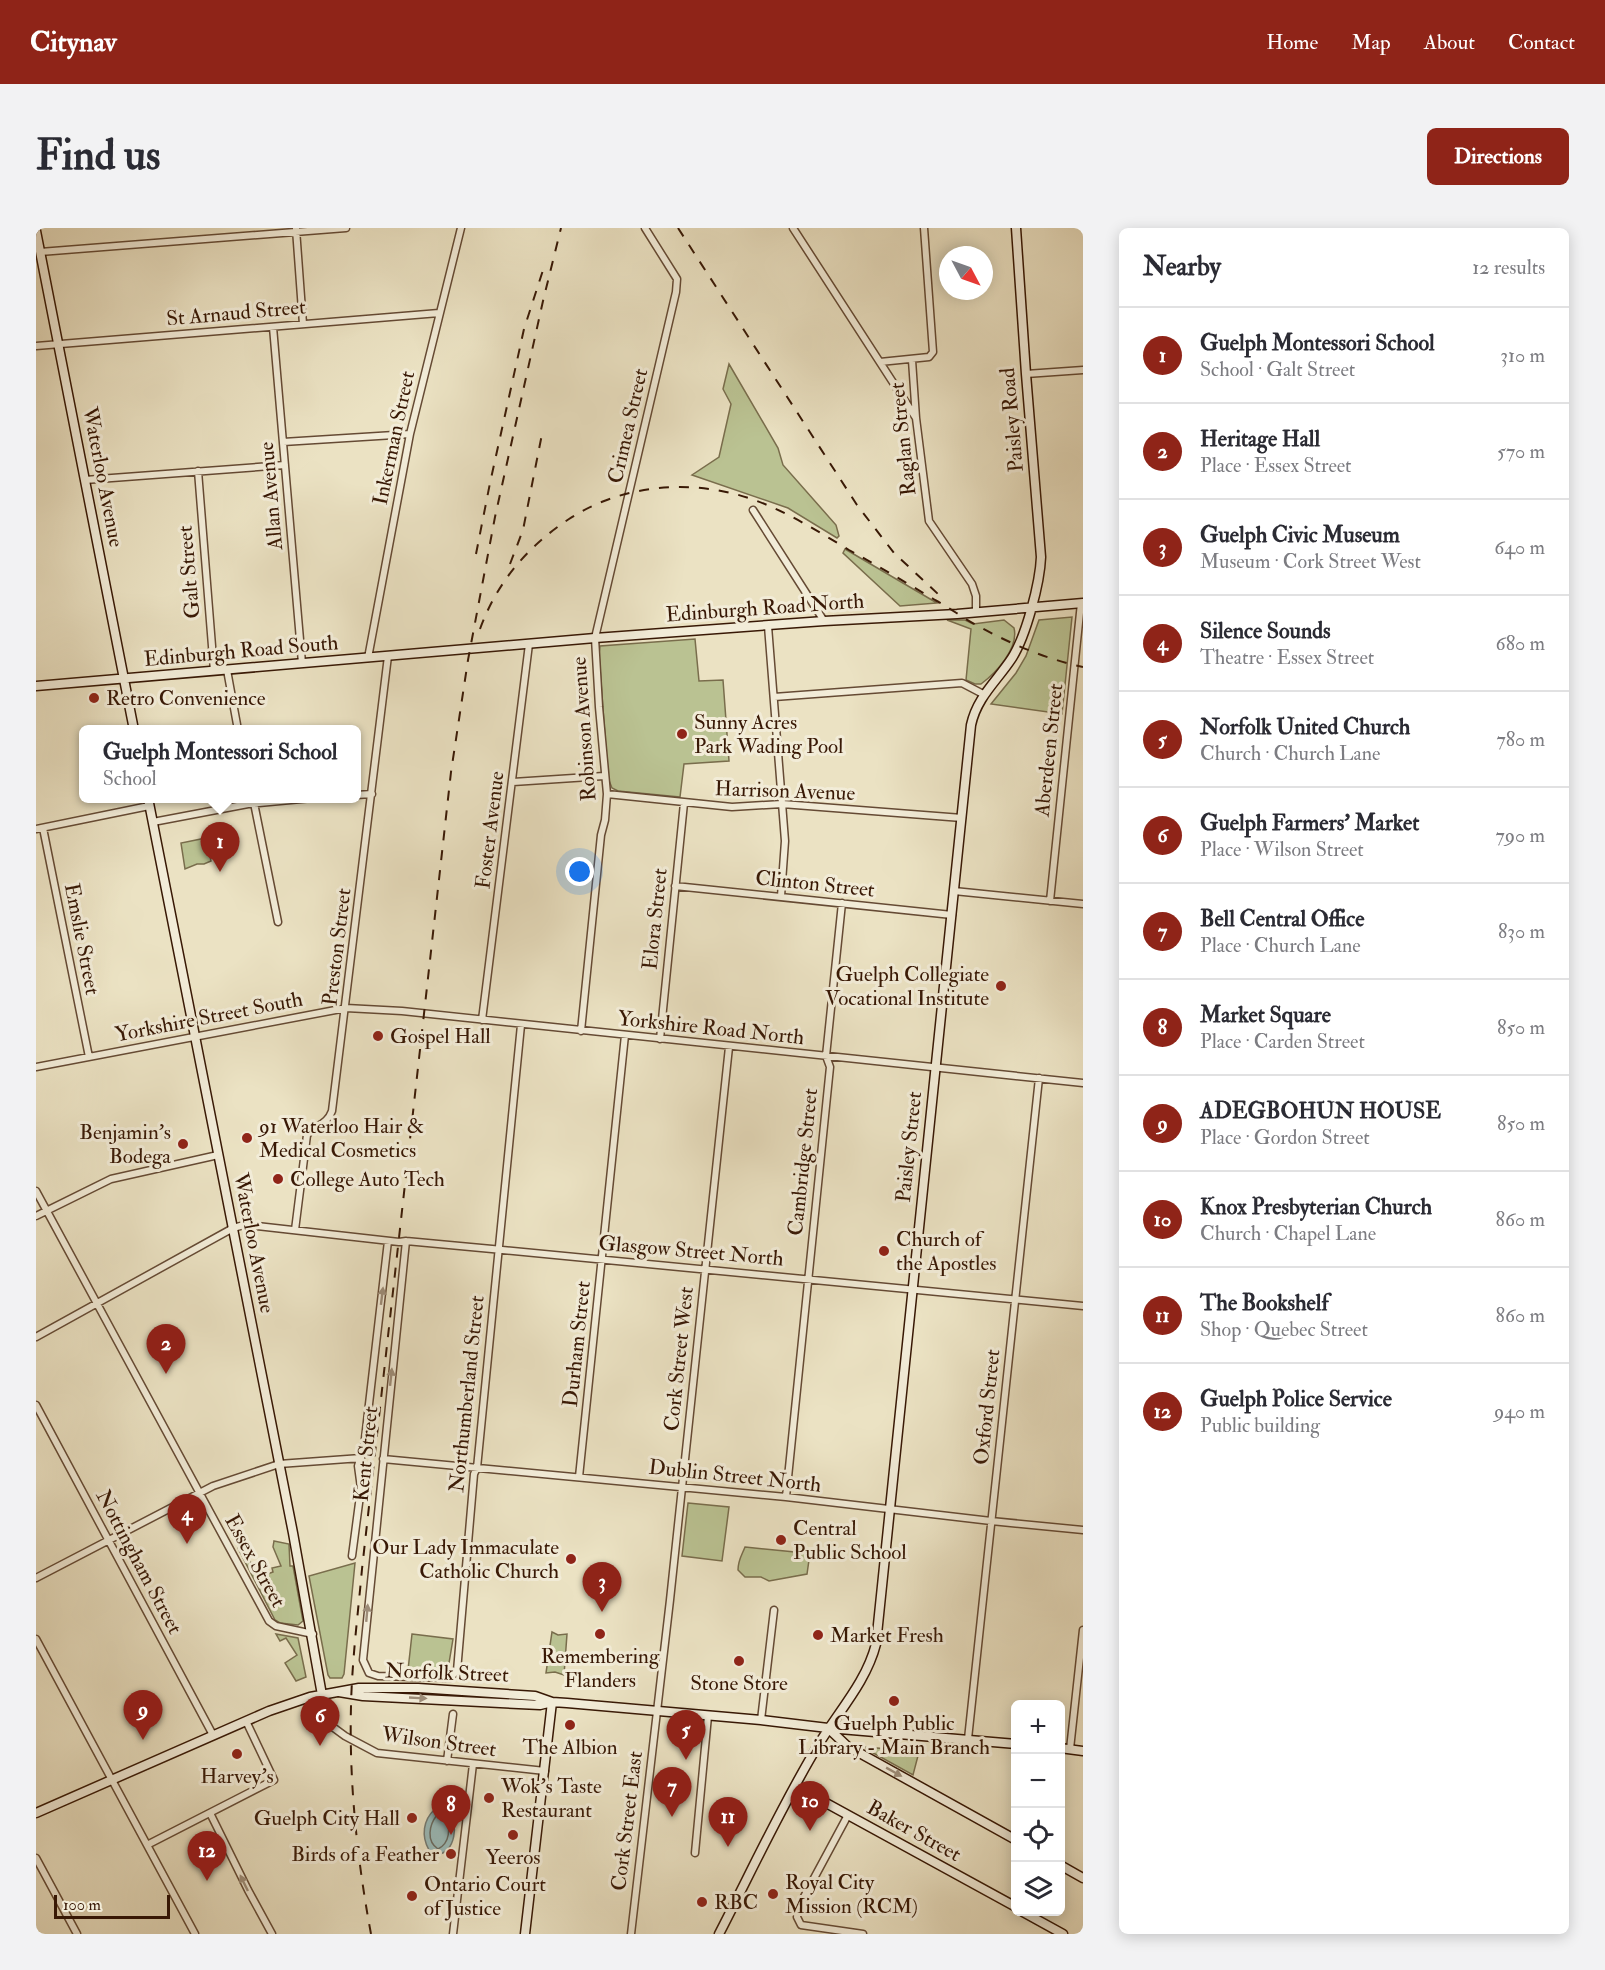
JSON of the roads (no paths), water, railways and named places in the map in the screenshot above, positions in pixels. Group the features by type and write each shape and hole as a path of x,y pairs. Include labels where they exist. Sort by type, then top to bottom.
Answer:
{"main road":[{"name":"Paisley Road","path":"1016,228 1041,557 1040,574 1030,608"},
{"name":"Waterloo Avenue","path":"36,231 133,725"},
{"name":"Edinburgh Road North","path":"449,651 595,638 1082,603"},
{"name":"Paisley Street","path":"719,1934 795,1786 828,1728 864,1677 872,1658 876,1640 971,725 983,694 1016,652 1030,608"},
{"name":"Edinburgh Road South","path":"36,686 449,651"},
{"name":"Waterloo Avenue","path":"149,803 313,1634 322,1695"},
{"name":"Norfolk Street","path":"36,1813 284,1704 339,1692 363,1696 540,1705 552,1702 1011,1743"},
{"path":"525,1934 552,1702"},
{"path":"828,1728 847,1746 1011,1837"},
{"path":"1065,1749 1083,1751"},
{"name":"Baker Street","path":"795,1786 1011,1904"},
{"path":"1065,1868 1083,1878"},
{"path":"1032,1916 1063,1934"}],"street":[{"path":"40,252 297,230 346,228"},
{"name":"Inkerman Street","path":"368,658 410,434 461,228"},
{"name":"Crimea Street","path":"595,638 676,292 677,279 645,228"},
{"path":"793,228 916,418"},
{"name":"Raglan Street","path":"924,228 933,349 929,357 912,360 916,418 929,521 972,584 976,612"},
{"path":"297,230 303,324"},
{"name":"St Arnaud Street","path":"36,346 439,313"},
{"name":"Allan Avenue","path":"273,327 302,663"},
{"path":"880,362 912,360"},
{"path":"1026,374 1083,370"},
{"path":"283,442 410,434"},
{"path":"86,480 285,465"},
{"name":"Galt Street","path":"198,471 214,671"},
{"path":"753,510 824,621"},
{"name":"Aberdeen Street","path":"1050,901 1082,603"},
{"path":"768,626 784,843 781,896"},
{"name":"Robinson Avenue","path":"581,1031 607,794 595,638"},
{"name":"Foster Avenue","path":"482,1020 529,644"},
{"name":"Preston Street","path":"295,1230 305,1140 310,1131 325,1123 332,1111 388,656"},
{"path":"227,670 237,725"},
{"path":"774,697 958,683 966,684 983,694"},
{"path":"513,782 604,776"},
{"path":"361,795 372,794"},
{"name":"Harrison Avenue","path":"607,794 732,807 782,804 962,818"},
{"path":"40,829 145,803"},
{"path":"153,822 243,803"},
{"path":"253,803 278,922"},
{"name":"Elora Street","path":"660,1039 684,803"},
{"name":"Emslie Street","path":"40,829 90,1057"},
{"name":"Clinton Street","path":"675,886 952,915"},
{"path":"954,891 1083,904"},
{"name":"Cambridge Street","path":"786,1497 830,1067 826,1056 842,903"},
{"name":"Yorkshire Street South","path":"36,1066 346,1008 482,1020"},
{"name":"Yorkshire Road North","path":"482,1020 1083,1083"},
{"name":"Northumberland Street","path":"366,1670 378,1676 450,1678 457,1671 474,1474 477,1468 521,1024"},
{"name":"Durham Street","path":"579,1477 626,1035"},
{"name":"Cork Street West","path":"657,1711 729,1047"},
{"name":"Oxford Street","path":"968,1739 1039,1078"},
{"path":"36,1216 111,1179 218,1155"},
{"name":"Essex Street","path":"36,1191 269,1621 276,1626 313,1634"},
{"name":"Glasgow Street North","path":"232,1228 247,1226 295,1230 388,1241 499,1249 1083,1306"},
{"path":"36,1337 232,1228"},
{"name":"Kent Street","path":"352,1556 361,1488 358,1466 364,1447 388,1241"},
{"name":"Kent Street","path":"366,1670 363,1660 406,1241"},
{"name":"Nottingham Street","path":"36,1406 213,1735"},
{"path":"36,1578 199,1492 279,1464 361,1458"},
{"name":"Dublin Street North","path":"383,1459 786,1497 1083,1530"},
{"path":"761,1720 774,1610"},
{"path":"1065,1749 1083,1630"},
{"path":"36,1639 195,1934"},
{"name":"Wilson Street","path":"322,1695 330,1725 364,1748 377,1753 545,1771"},
{"name":"Cork Street East","path":"631,1934 657,1711"},
{"path":"447,1761 453,1714"},
{"path":"695,1853 708,1716"},
{"path":"147,1845 274,1780 246,1721"},
{"path":"453,1934 473,1764"},
{"path":"210,1813 272,1934"},
{"path":"848,1815 798,1908 797,1917 801,1925 810,1928 862,1934"},
{"path":"36,1858 77,1934"}],"water":[{"path":"435,1809 448,1811 454,1823 452,1843 437,1855 429,1850 424,1834 428,1818"}],"railway":[{"path":"371,1934 358,1849 351,1763 352,1689 362,1569 451,772 468,660 495,517 561,228"},
{"path":"678,228 857,505 894,553 938,594"},
{"path":"476,554 524,329 544,267"},
{"path":"510,564 523,530 542,434"},
{"path":"480,629 495,596 516,566 540,541 569,519 590,507 637,491 685,487 734,494 769,506 815,530 990,633 1042,655 1083,667"}],"place":[{"name":"Retro Convenience","path":"94,698"},
{"name":"Sunny Acres Park Wading Pool","path":"682,734"},
{"name":"Guelph Montessori School","path":"220,872"},
{"name":"Guelph Collegiate Vocational Institute","path":"1001,986"},
{"name":"Gospel Hall","path":"378,1036"},
{"name":"91 Waterloo Hair & Medical Cosmetics","path":"247,1138"},
{"name":"Benjamin's Bodega","path":"183,1144"},
{"name":"College Auto Tech","path":"278,1179"},
{"name":"Church of the Apostles","path":"884,1251"},
{"name":"Heritage Hall","path":"166,1374"},
{"name":"Central Public School","path":"781,1540"},
{"name":"Silence Sounds","path":"187,1544"},
{"name":"Our Lady Immaculate Catholic Church","path":"571,1559"},
{"name":"Guelph Civic Museum","path":"602,1612"},
{"name":"Remembering Flanders","path":"600,1634"},
{"name":"Market Fresh","path":"818,1635"},
{"name":"Stone Store","path":"739,1661"},
{"name":"Guelph Public Library - Main Branch","path":"894,1701"},
{"name":"The Albion","path":"570,1725"},
{"name":"ADEGBOHUN HOUSE","path":"143,1740"},
{"name":"Guelph Farmers' Market","path":"320,1746"},
{"name":"Harvey's","path":"237,1754"},
{"name":"Norfolk United Church","path":"686,1760"},
{"name":"Wok's Taste Restaurant","path":"489,1798"},
{"name":"Bell Central Office","path":"672,1817"},
{"name":"Guelph City Hall","path":"412,1818"},
{"name":"Knox Presbyterian Church","path":"810,1831"},
{"name":"Market Square","path":"451,1835"},
{"name":"Yeeros","path":"513,1835"},
{"name":"The Bookshelf","path":"728,1847"},
{"name":"Birds of a Feather","path":"451,1854"},
{"name":"Guelph Police Service","path":"207,1881"},
{"name":"Royal City Mission (RCM)","path":"773,1894"},
{"name":"Ontario Court of Justice","path":"412,1896"},
{"name":"RBC","path":"702,1902"}]}
